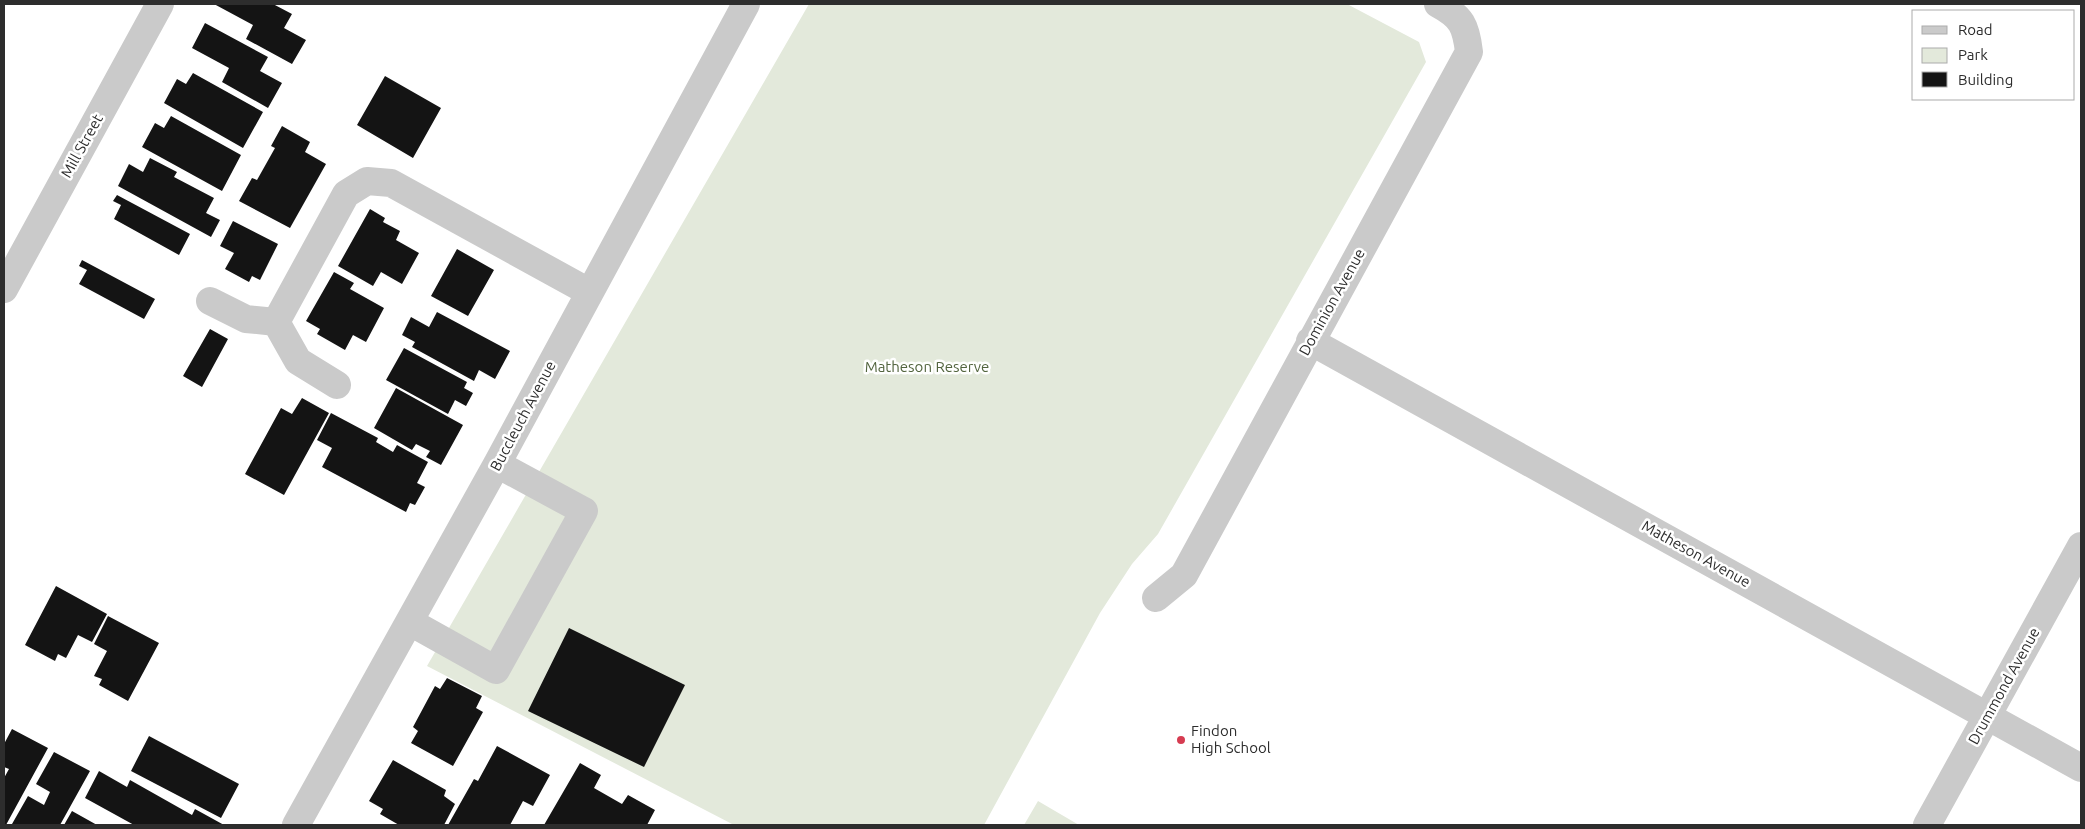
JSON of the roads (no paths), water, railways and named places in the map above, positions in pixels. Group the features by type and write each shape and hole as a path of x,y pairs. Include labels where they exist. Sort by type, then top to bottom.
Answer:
{"street":[{"name":"Mill Street","path":"4,289 160,4"},
{"name":"Buccleuch Avenue","path":"296,825 497,464 746,4"},
{"name":"Dominion Avenue","path":"1156,598 1184,575 1469,52 1466,30 1454,12 1438,4"},
{"path":"276,322 346,194 367,181 392,183 589,292"},
{"path":"210,301 246,319 276,322"},
{"path":"276,322 298,361 337,385"},
{"name":"Matheson Avenue","path":"1310,341 2081,768"},
{"path":"410,622 496,670 584,511 497,464"},
{"name":"Drummond Avenue","path":"1928,825 2081,546"}],"place":[{"name":"Findon High School","path":"1181,740"}],"park label":[{"name":"Matheson Reserve","path":"927,367"}]}
